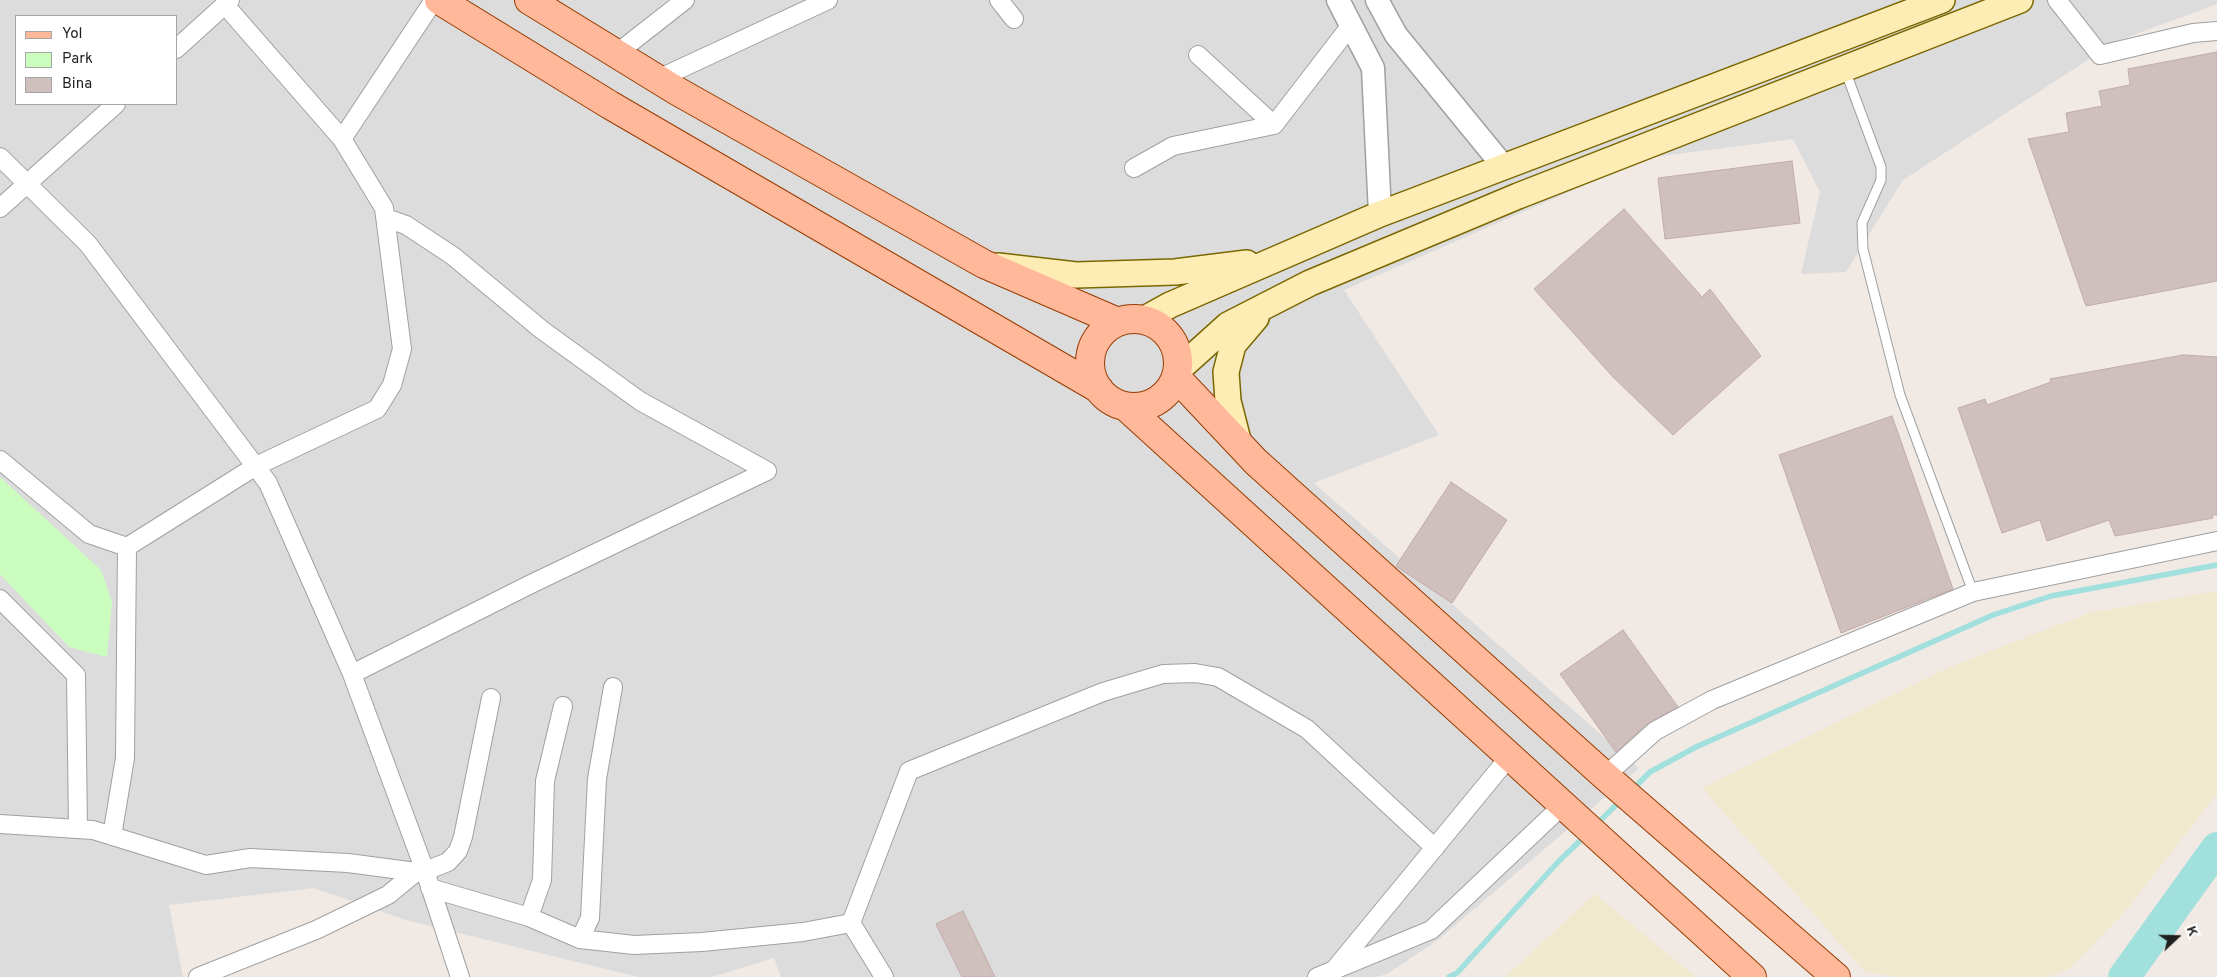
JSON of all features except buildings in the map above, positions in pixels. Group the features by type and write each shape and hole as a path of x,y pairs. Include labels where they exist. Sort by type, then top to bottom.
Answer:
{"main road":[{"path":"439,0 610,105 1099,390 1115,403 1140,407 1154,403 1165,395 1177,373 1228,325 1310,283 1518,196 1844,67 2020,0"},
{"path":"529,0 658,79 984,264 1131,321 1161,328 1174,344 1178,356 1177,373 1256,462 1605,776 1829,970"},
{"path":"1099,390 1093,378 1090,364 1092,351 1098,338 1107,329 1170,306 1380,214 1504,167 1895,9 1942,0"},
{"path":"984,264 1076,275 1175,272 1274,260"},
{"path":"1238,440 1228,401 1226,372 1232,345 1268,303"},
{"path":"1125,406 1752,977"}],"street":[{"path":"342,138 434,0"},
{"path":"616,54 685,0"},
{"path":"658,79 828,0"},
{"path":"999,0 1014,20"},
{"path":"1338,0 1373,68 1380,214"},
{"path":"2057,0 2100,56 2193,33 2217,31"},
{"path":"127,547 256,466 377,408 392,385 402,349 384,208 342,138 227,2 178,47"},
{"path":"1382,2 1396,35 1504,167"},
{"path":"1134,168 1174,146 1274,125 1351,24"},
{"path":"1198,55 1274,125"},
{"path":"0,208 115,105"},
{"path":"0,158 88,244 268,483 352,674 420,871 430,888 460,977"},
{"path":"352,674 531,584 767,471 640,401 542,330 453,256 406,225 386,218"},
{"path":"0,460 89,534 127,547"},
{"path":"1605,776 1655,731 1712,700 1973,592 2217,541"},
{"path":"112,836 126,758 127,547"},
{"path":"0,599 76,675 78,829"},
{"path":"851,923 909,771 1103,692 1163,674 1195,673 1218,677 1307,729 1435,848"},
{"path":"580,940 590,918 597,779 613,687"},
{"path":"198,977 316,930 388,895 420,871 448,862 458,851 463,837 491,698"},
{"path":"530,917 542,880 545,780 563,706"},
{"path":"1325,975 1435,848 1510,756"},
{"path":"1325,975 1431,930 1563,805"},
{"path":"0,824 94,830 206,865 250,858 348,863 420,871"},
{"path":"430,888 530,917 580,940 634,945 702,942 803,932 851,923"},
{"path":"851,923 884,977"}],"lane":[{"path":"1844,67 1881,167 1881,180 1862,223 1863,249 1900,395 1973,592"}],"shaded area":[{"path":"0,0 2217,0 2217,4 2117,41 1903,180 1846,272 1801,274 1820,192 1793,139 1647,158 1344,290 1439,435 1314,483 1639,768 1438,940 1387,974 1376,977 781,977 774,958 712,977 638,977 406,920 314,888 169,905 183,977 0,977"},
{"path":"2217,591 2217,794 2123,914 2069,969 2048,977 1897,977 1865,972 1702,788 1950,667 2089,613"},
{"path":"1595,894 1696,977 1505,977"}],"green space":[{"path":"0,477 101,570 112,602 107,657 69,647 0,574"}],"waterway":[{"path":"1632,790 1650,772 1696,747 1993,615 2051,596 2217,565"},
{"path":"1596,825 1621,800"},
{"path":"1449,977 1457,973 1558,862 1586,835"},
{"path":"2124,977 2217,848"}]}
